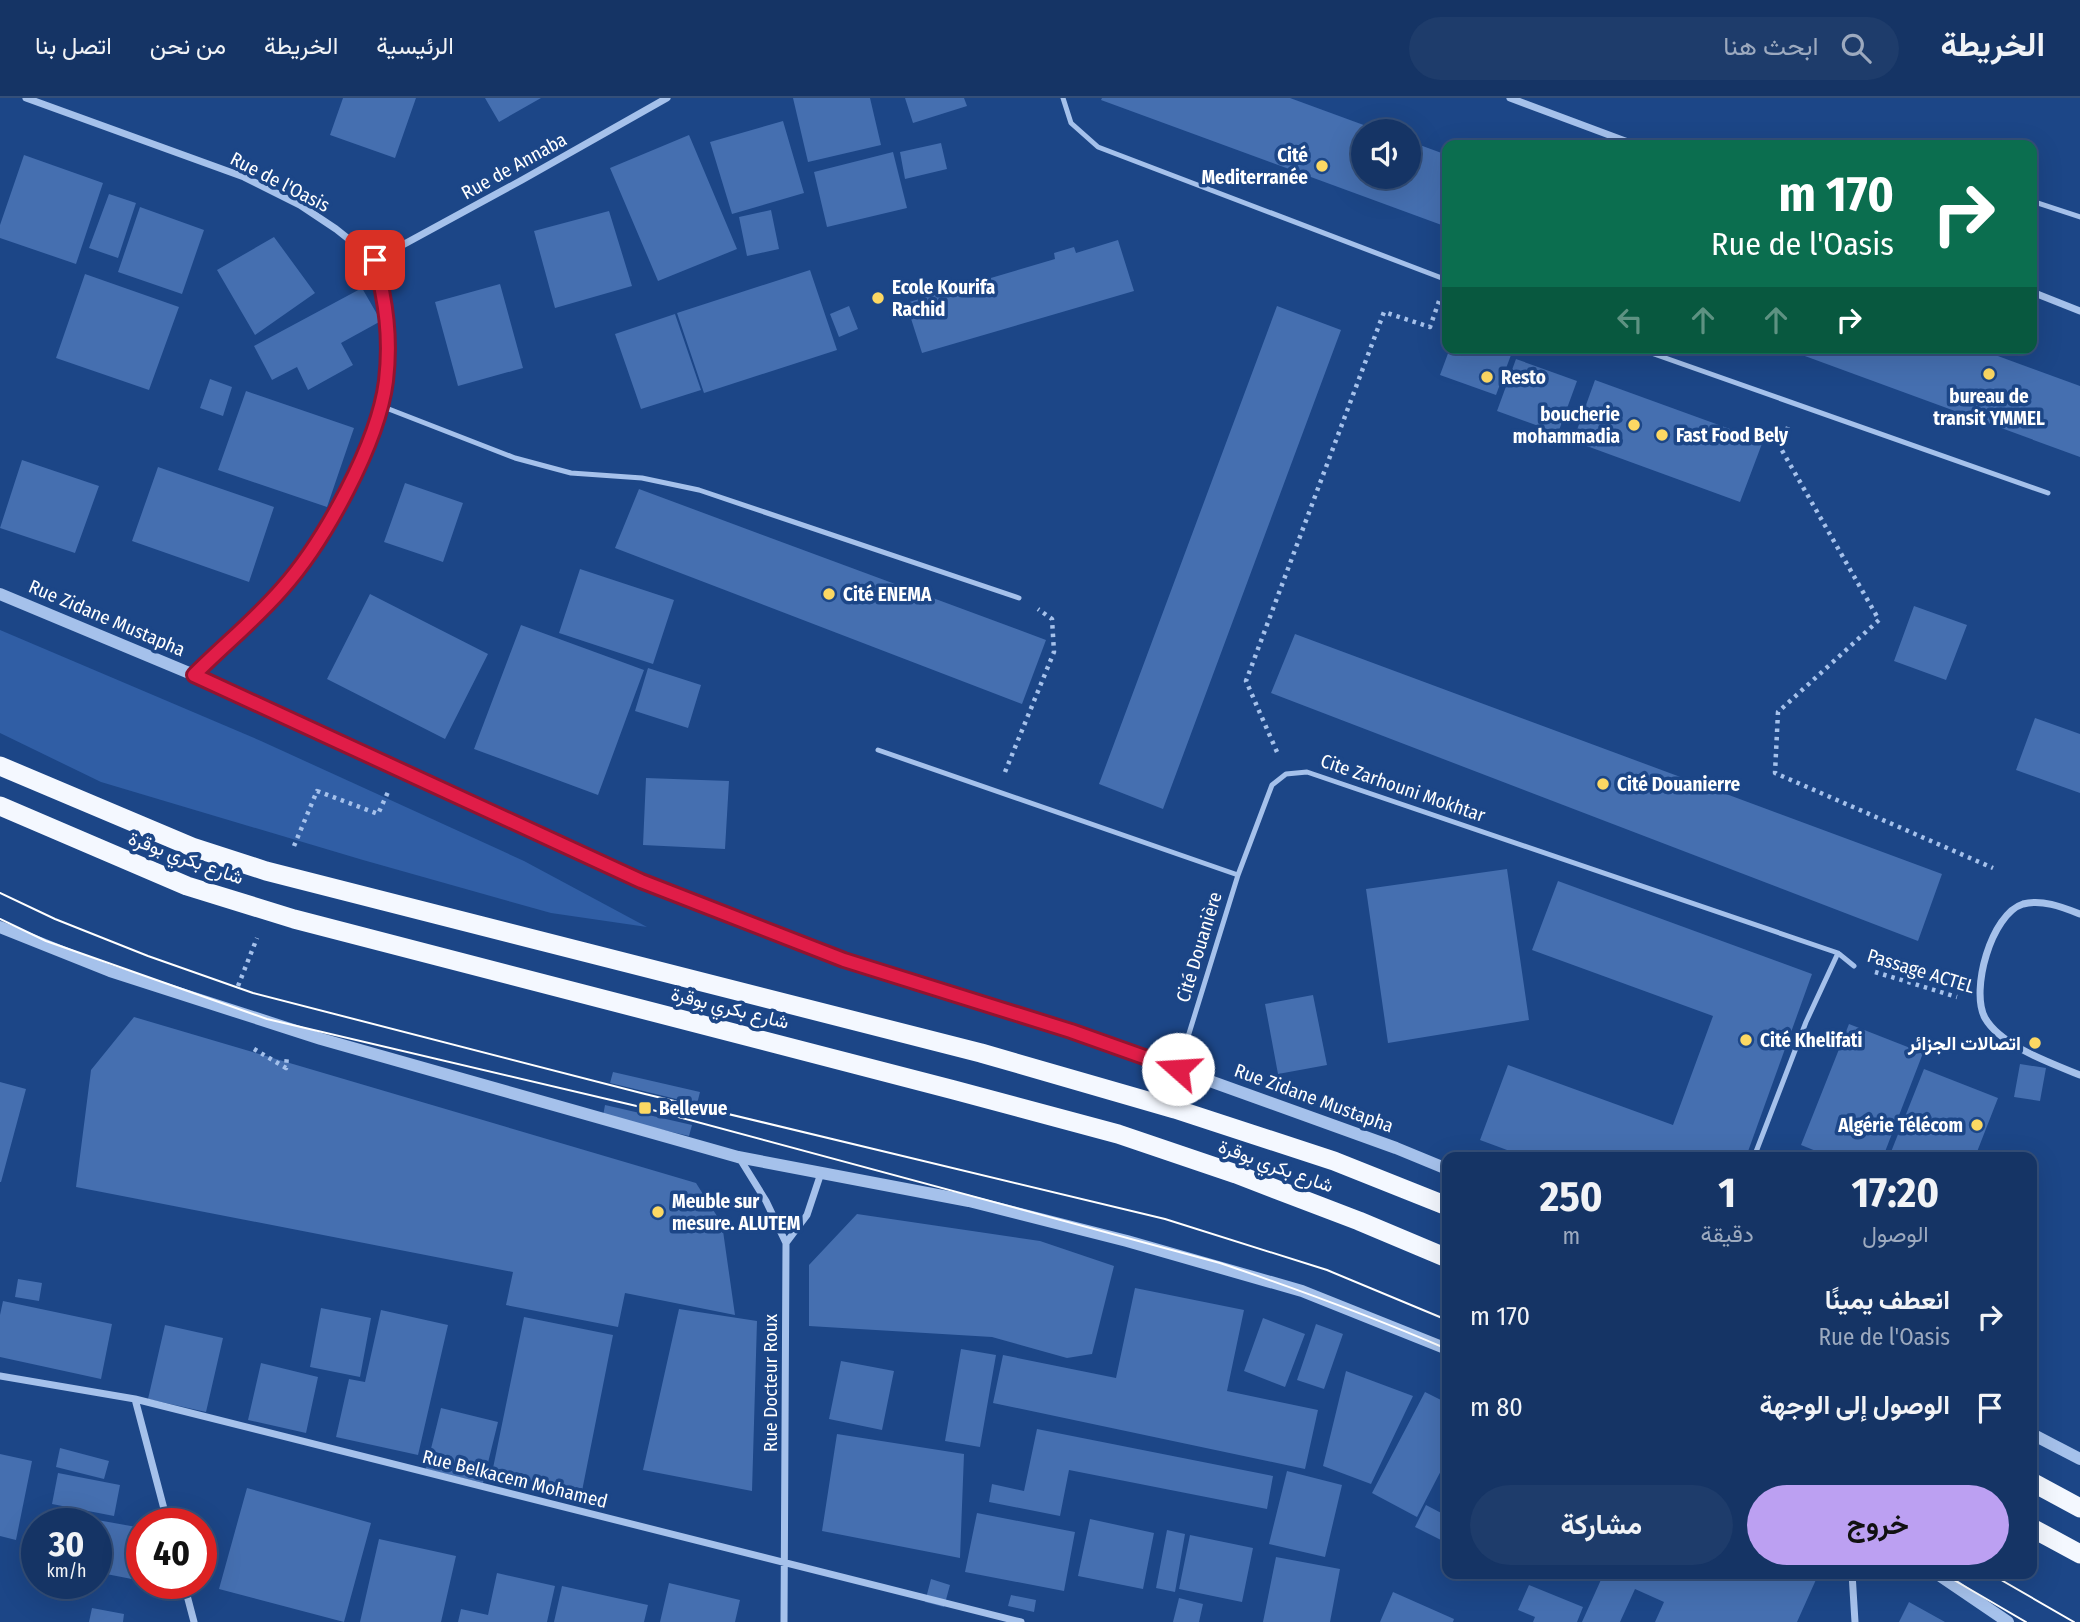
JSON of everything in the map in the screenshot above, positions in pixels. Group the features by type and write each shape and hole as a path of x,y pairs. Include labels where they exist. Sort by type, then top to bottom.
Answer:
{"highway":[{"name":"شارع بكري بوقرة","path":"0,766 192,847 266,871 994,1056 1175,1109 1334,1161 1442,1204"},
{"name":"شارع بكري بوقرة","path":"0,806 187,886 294,919 1118,1134 1236,1174 1442,1256"},
{"path":"2037,1485 2080,1507"},
{"path":"2037,1531 2080,1554"}],"street":[{"name":"Rue de l'Oasis","path":"26,98 244,177 300,205 375,260"},
{"name":"Rue de Annaba","path":"375,260 667,98"},
{"path":"1510,98 1623,140"},
{"path":"194,675 282,589 331,522 352,480 381,406 386,381 386,299 375,260"},
{"path":"2037,294 2080,310"},
{"name":"Rue Zidane Mustapha","path":"0,594 194,675 641,881 844,960 1071,1031 1442,1167"},
{"path":"2080,914 2057,905 2038,902 2011,910 2001,922 1988,952 1980,977 1979,1003 1986,1020 2005,1039 2080,1075"},
{"path":"0,927 110,971 321,1039 738,1157 969,1201 1127,1241 1302,1291 1442,1347"},
{"name":"Rue Docteur Roux","path":"738,1157 766,1201 786,1243 784,1622"},
{"path":"786,1243 807,1214 821,1173"},
{"name":"Rue Belkacem Mohamed","path":"0,1376 135,1399 1021,1622"},
{"path":"135,1399 164,1508"},
{"path":"2037,1437 2080,1459"},
{"path":"1852,1579 1855,1622"},
{"path":"1945,1579 2008,1622"},
{"path":"188,1599 194,1622"}],"lane":[{"path":"1063,98 1072,123 1098,147 1442,278"},
{"path":"2037,203 2080,217"},
{"path":"1654,354 2048,493"},
{"path":"381,406 515,458 571,473 642,478 699,490 1019,598"},
{"path":"878,750 1238,875 1272,785 1286,774"},
{"name":"Cite Zarhouni Mokhtar","path":"1286,774 1307,772 1838,953 1854,966"},
{"name":"Cité Douanière","path":"1178,1069 1238,875"},
{"path":"1756,1152 1806,1022 1838,953"}],"path":[{"path":"1286,774 1246,681 1384,312 1430,327 1442,294"},
{"path":"1796,405 1780,447 1879,620 1778,712 1774,774 1993,869"},
{"path":"998,791 1054,652 1052,619 1019,598"},
{"path":"317,791 378,814"},
{"name":"Passage ACTEL","path":"1854,966 1979,1003"}],"shaded area":[{"path":"0,630 261,741 524,861 647,927 551,913 101,782 0,733"}],"building":[{"path":"343,98 416,98 395,158 330,135"},
{"path":"485,98 541,98 499,122"},
{"path":"793,98 870,98 881,145 808,162"},
{"path":"905,98 964,98 967,106 913,123"},
{"name":"Cité Mediterranée","path":"1290,98 1351,120 1351,189 1421,189 1421,145 1442,153 1442,225 1101,100"},
{"path":"783,121 804,193 732,214 710,142"},
{"path":"689,135 737,249 658,281 610,168"},
{"path":"941,143 947,169 905,179 900,152"},
{"path":"893,152 907,208 827,227 814,172"},
{"path":"24,155 103,183 76,264 0,238 0,225"},
{"path":"109,194 136,203 118,258 89,248"},
{"path":"140,207 204,230 182,294 118,272"},
{"path":"771,210 779,249 747,256 739,217"},
{"path":"609,211 632,286 555,308 534,231"},
{"path":"274,237 315,293 255,335 217,270"},
{"path":"1118,240 1134,291 922,353 906,303 1055,259 1054,253 1074,247 1076,253"},
{"path":"810,270 837,350 704,393 677,313"},
{"path":"85,274 179,307 149,390 56,358"},
{"path":"500,284 523,368 458,386 435,302"},
{"path":"362,288 381,321 341,343 353,365 308,390 297,367 272,380 254,346"},
{"path":"849,306 858,329 839,337 830,314"},
{"path":"1277,306 1341,330 1163,809 1099,784"},
{"path":"675,314 701,390 641,409 615,334"},
{"path":"1448,354 1511,355 1496,395 1440,375"},
{"path":"1799,354 1992,354 2080,386 2080,457"},
{"path":"1516,359 1577,381 1558,433 1497,411"},
{"path":"210,379 232,387 223,416 200,408"},
{"path":"1595,380 1763,441 1740,502 1573,441"},
{"path":"246,391 354,428 327,507 218,470"},
{"path":"22,460 99,486 75,553 0,528"},
{"path":"158,467 274,507 249,582 132,541"},
{"path":"405,483 463,503 443,562 384,542"},
{"name":"Cité ENEMA","path":"639,489 1046,640 1022,704 615,548"},
{"path":"580,569 674,600 653,664 559,633"},
{"path":"370,594 488,654 445,739 327,679"},
{"path":"1914,606 1967,625 1946,680 1894,661"},
{"path":"521,625 644,670 598,795 474,749"},
{"name":"Cité Douanierre","path":"1295,634 1942,874 1918,941 1271,693"},
{"path":"648,668 701,685 688,728 635,711"},
{"path":"2035,718 2080,734 2080,793 2016,770"},
{"path":"646,778 729,781 725,849 643,845"},
{"path":"1507,869 1529,1020 1388,1043 1366,889"},
{"name":"Cité Khelifati","path":"1558,881 1812,974 1748,1152 1512,1152 1480,1140 1508,1065 1673,1125 1713,1016 1532,950"},
{"path":"1313,995 1327,1065 1278,1074 1265,1004"},
{"path":"134,1017 696,1183 722,1224 735,1315 625,1293 618,1327 506,1305 513,1272 76,1187 91,1070"},
{"path":"1849,1024 1923,1053 1885,1152 1818,1152 1801,1145"},
{"path":"2020,1064 2046,1068 2040,1101 2014,1097"},
{"path":"1924,1069 1998,1098 1977,1152 1891,1152"},
{"path":"613,1072 700,1092 697,1104 610,1083"},
{"path":"0,1082 26,1089 1,1182 0,1182"},
{"path":"605,1105 692,1125 689,1136 603,1116"},
{"path":"857,1214 1040,1241 1114,1266 1092,1354 1067,1358 992,1337 809,1326 809,1265"},
{"path":"18,1279 42,1283 39,1301 15,1297"},
{"path":"1135,1288 1244,1310 1227,1391 1318,1410 1305,1469 993,1403 1003,1355 1116,1378"},
{"path":"3,1301 112,1324 101,1379 0,1357 0,1315"},
{"path":"321,1308 371,1318 360,1377 310,1367"},
{"path":"679,1309 757,1321 752,1491 643,1470"},
{"path":"381,1310 448,1325 418,1455 336,1437 349,1379 365,1382"},
{"path":"524,1317 613,1335 582,1491 492,1473"},
{"path":"1263,1318 1305,1334 1285,1387 1244,1371"},
{"path":"1316,1324 1343,1334 1324,1389 1297,1380"},
{"path":"165,1325 223,1338 206,1412 148,1399"},
{"path":"961,1349 996,1355 980,1447 945,1441"},
{"path":"841,1361 894,1371 882,1430 829,1419"},
{"path":"261,1363 318,1377 306,1433 248,1420"},
{"path":"1346,1371 1413,1396 1371,1484 1323,1466"},
{"path":"1425,1392 1442,1400 1442,1469 1417,1517 1372,1493"},
{"path":"441,1408 498,1422 483,1483 426,1469"},
{"path":"1037,1429 1273,1476 1267,1509 1069,1470 1060,1516 989,1502 992,1484 1024,1491"},
{"path":"837,1434 964,1454 960,1558 822,1531"},
{"path":"60,1448 109,1461 104,1479 56,1467"},
{"path":"0,1454 32,1461 16,1540 0,1536"},
{"path":"1287,1471 1342,1485 1325,1557 1269,1544"},
{"path":"58,1473 120,1485 114,1516 112,1508 73,1508 52,1504"},
{"path":"247,1488 371,1523 344,1622 219,1589"},
{"path":"1426,1505 1442,1513 1442,1540 1415,1527"},
{"path":"977,1513 1075,1532 1064,1591 965,1572"},
{"path":"1090,1519 1154,1533 1143,1589 1078,1576"},
{"path":"112,1523 126,1525 126,1578 112,1575"},
{"path":"1167,1530 1185,1534 1175,1592 1156,1588"},
{"path":"1190,1535 1253,1548 1242,1602 1179,1589"},
{"path":"379,1539 456,1556 441,1622 360,1622"},
{"path":"1276,1557 1340,1569 1330,1622 1263,1622"},
{"path":"497,1573 555,1586 547,1622 458,1622 461,1609 488,1615"},
{"path":"931,1579 950,1585 944,1607 925,1602"},
{"path":"1601,1579 1816,1579 1797,1622 1655,1622 1664,1602 1635,1589 1620,1622 1582,1622"},
{"path":"669,1583 740,1600 735,1622 660,1622"},
{"path":"1529,1585 1583,1607 1577,1622 1533,1622 1535,1617 1518,1610"},
{"path":"562,1586 648,1605 644,1622 554,1622"},
{"path":"1393,1592 1454,1619 1453,1622 1380,1622"},
{"path":"1011,1595 1036,1600 1034,1612 1008,1606"},
{"path":"1179,1598 1203,1604 1199,1622 1173,1622"},
{"path":"1909,1602 1945,1622 1899,1622"},
{"path":"92,1608 124,1614 123,1622 89,1622"}],"tram line":[{"path":"0,893 55,919 148,956 253,993 645,1094 1165,1219 1327,1270 1442,1318"},
{"path":"0,919 46,941 267,1019 645,1108 1220,1263 1335,1304 1442,1347"},
{"path":"1952,1579 2026,1622"},
{"path":"1999,1579 2074,1622"}],"place":[{"name":"Cité Mediterranée","path":"1322,166"},
{"name":"Ecole Kourifa Rachid","path":"878,298"},
{"name":"bureau de transit YMMEL","path":"1989,374"},
{"name":"Resto","path":"1487,377"},
{"name":"boucherie mohammadia","path":"1634,425"},
{"name":"Fast Food Bely","path":"1662,435"},
{"name":"Cité ENEMA","path":"829,594"},
{"name":"Cité Douanierre","path":"1603,784"},
{"name":"Cité Khelifati","path":"1746,1040"},
{"name":"اتصالات الجزائر","path":"2035,1043"},
{"name":"Bellevue","path":"645,1108"},
{"name":"Algérie Télécom","path":"1977,1125"},
{"name":"Meuble sur mesure. ALUTEM","path":"658,1212"}],"route":[{"path":"375,260 386,299 386,381 381,406 352,480 331,522 282,589 194,675 641,881 844,960 1071,1031 1178,1069"}]}
